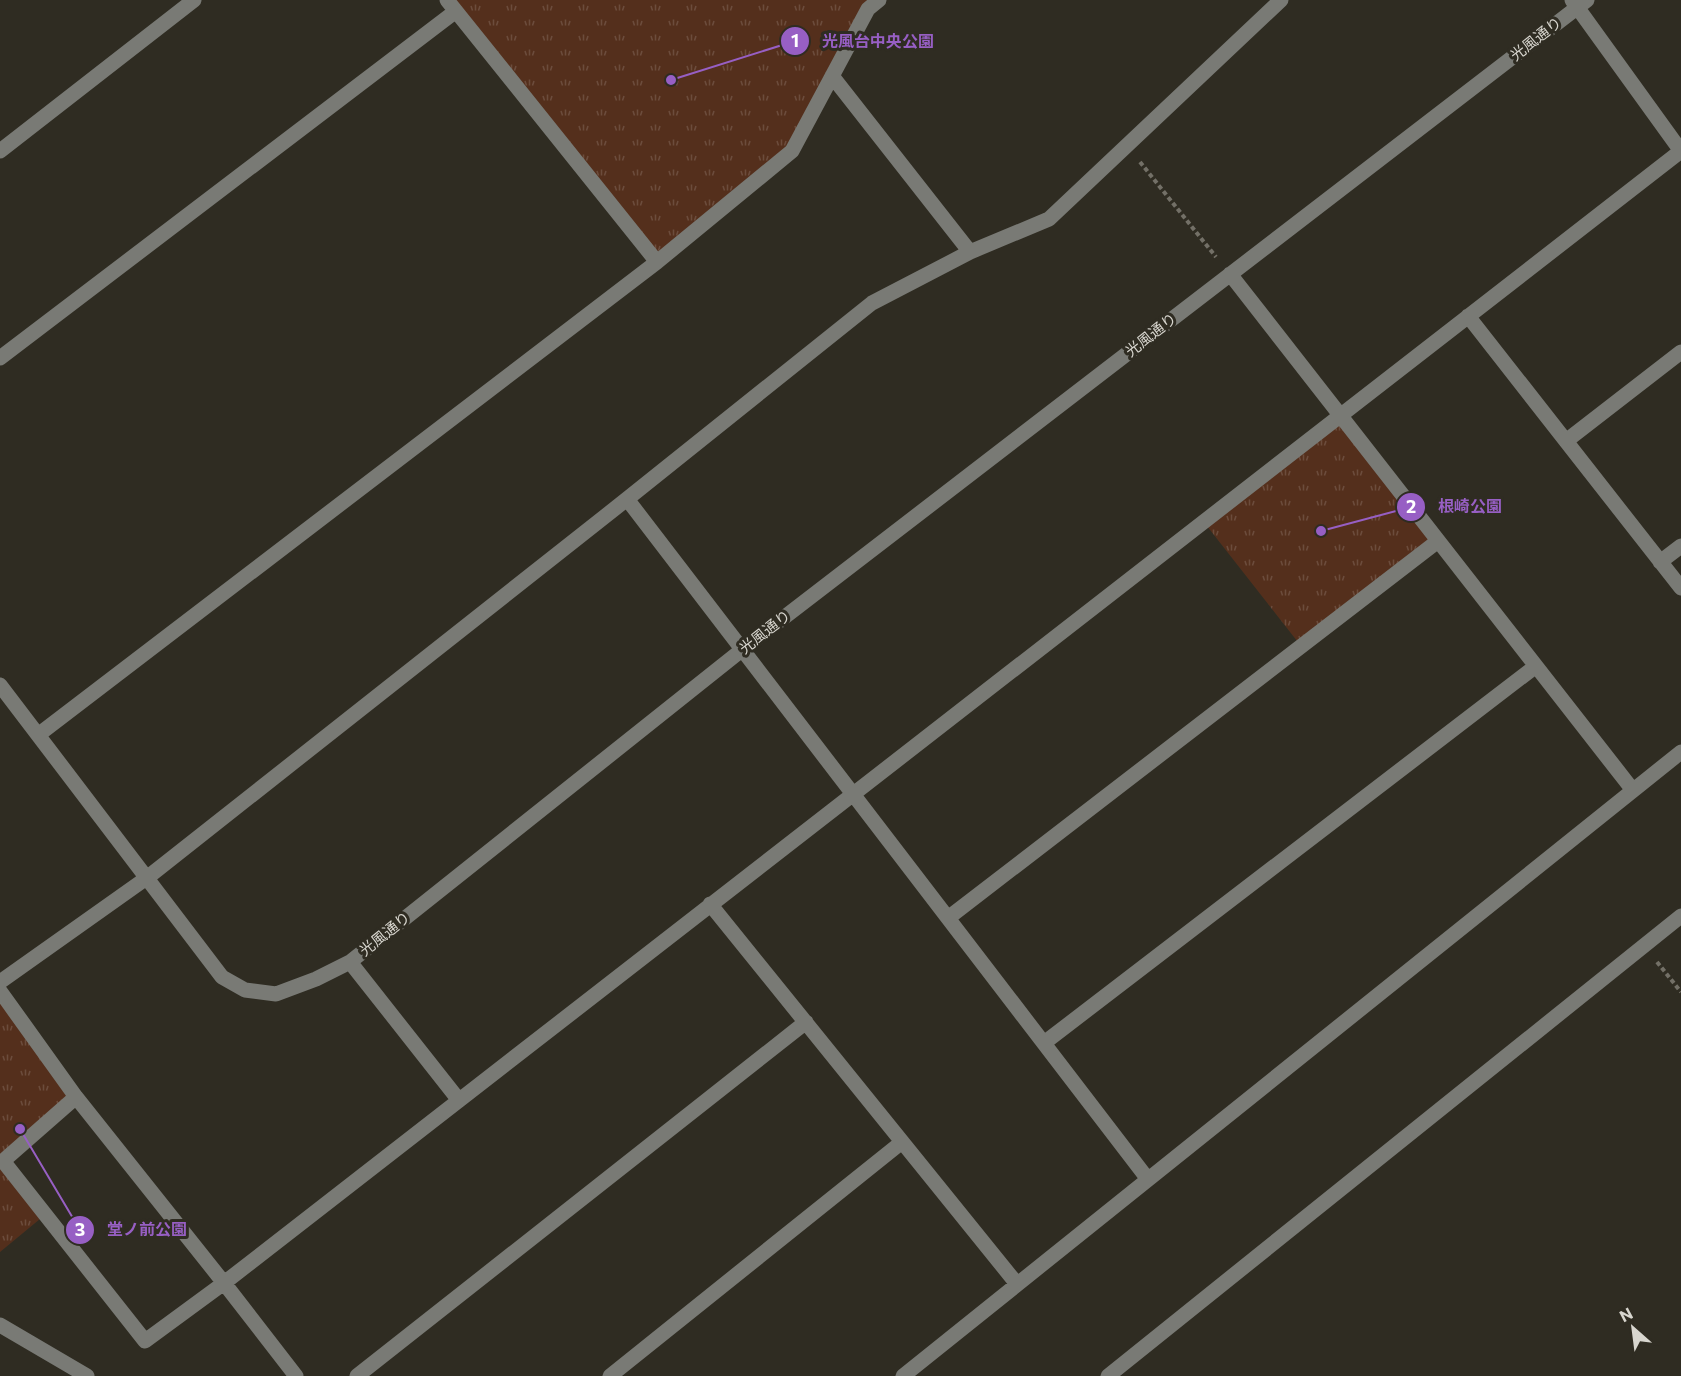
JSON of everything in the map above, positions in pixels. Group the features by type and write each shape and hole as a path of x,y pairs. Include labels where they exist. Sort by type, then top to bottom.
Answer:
{"street":[{"path":"0,151 194,0"},
{"path":"39,735 657,262 792,151 868,9 879,0"},
{"path":"0,982 148,877 872,303 970,252 1049,219 1281,0"},
{"path":"76,1097 3,1161 145,1341 225,1283 458,1099 1681,151 1579,2"},
{"name":"光風通り","path":"0,685 222,977 245,990 276,994 316,979 350,962 743,649 1579,2"},
{"path":"0,358 452,5 657,262"},
{"path":"832,76 970,252"},
{"path":"1230,274 1632,789"},
{"path":"1468,316 1681,588"},
{"path":"1566,441 1681,352"},
{"path":"627,499 1148,1178"},
{"path":"948,918 1438,541"},
{"path":"1660,562 1681,546"},
{"path":"1044,1043 1536,666"},
{"path":"903,1376 1681,752"},
{"path":"710,904 1017,1284"},
{"path":"1108,1376 1681,916"},
{"path":"350,962 458,1099"},
{"path":"0,991 76,1097 225,1283 296,1376"},
{"path":"357,1376 806,1022"},
{"path":"610,1376 902,1142"},
{"path":"0,1325 87,1376"}],"path":[{"path":"1126,145 1230,274"},
{"path":"1644,945 1681,992"}],"green space":[{"path":"448,0 879,0 792,151 657,262"},
{"path":"1340,416 1438,541 1301,646 1203,521"},
{"path":"0,995 76,1097 4,1160 46,1214 0,1252"}],"place":[{"name":"光風台中央公園","path":"671,80"},
{"name":"根崎公園","path":"1321,531"},
{"name":"堂ノ前公園","path":"20,1129"}]}
